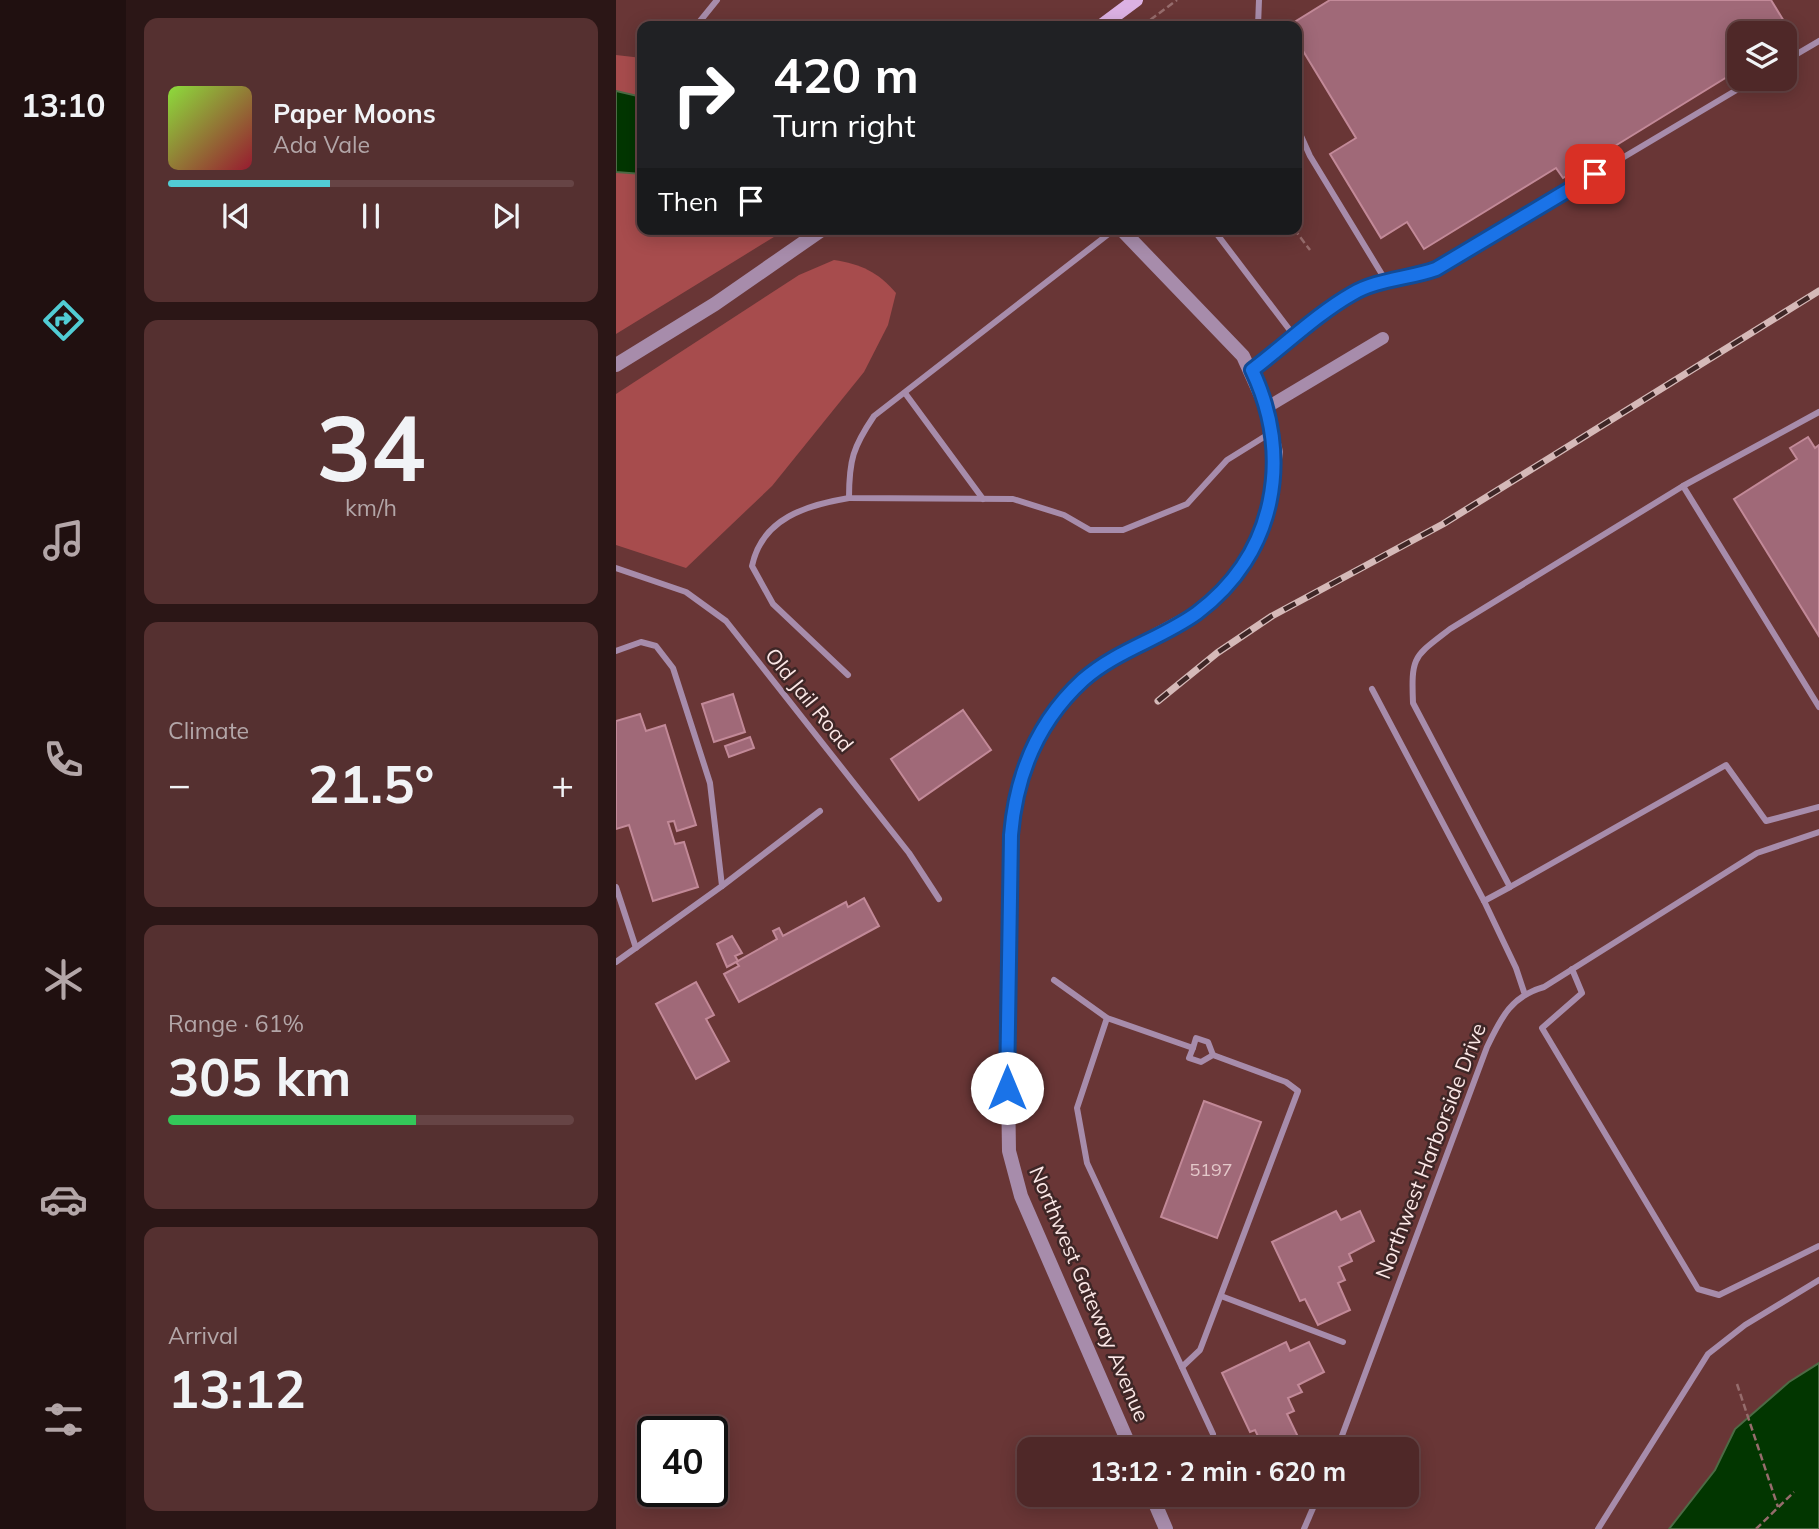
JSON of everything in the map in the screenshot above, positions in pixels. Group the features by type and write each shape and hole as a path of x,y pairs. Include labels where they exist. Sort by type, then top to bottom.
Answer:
{"main road":[{"path":"1108,21 1136,0"}],"street":[{"path":"616,365 715,304 813,235"},
{"name":"Northwest Gateway Avenue","path":"1126,1437 1030,1219 1014,1175 1007,1130 1007,1019 1011,835 1016,795 1031,750 1052,714 1066,697 1101,665 1195,614 1232,581 1248,558 1266,515 1276,452 1266,408 1252,370 1230,340 1127,235"},
{"path":"1266,408 1383,338"},
{"path":"1157,1507 1166,1529"}],"lane":[{"path":"700,21 718,0"},
{"path":"1258,21 1259,0"},
{"path":"1797,54 1819,41"},
{"path":"1252,370 1351,294 1386,281 1410,278 1436,269 1735,91"},
{"path":"1302,138 1310,156 1386,281"},
{"path":"849,498 849,465 855,445 874,416 1107,235"},
{"path":"1218,235 1295,337"},
{"path":"905,393 983,499"},
{"path":"1510,887 1413,703 1412,674 1416,655 1450,629 1683,486 1819,412"},
{"path":"848,675 773,604 752,566 762,541 782,519 810,505 849,498 1013,499 1064,515 1090,530 1123,530 1187,504 1227,460 1273,432"},
{"path":"1683,486 1819,707"},
{"name":"Old Jail Road","path":"616,568 686,592 726,621 909,853 939,899"},
{"path":"616,651 641,642 656,646 673,668 710,783 723,886"},
{"path":"1372,689 1483,901 1516,968 1524,992"},
{"path":"1483,901 1726,765 1766,821 1819,807"},
{"path":"616,962 723,886 820,811"},
{"name":"Northwest Harborside Drive","path":"1341,1437 1487,1047 1504,1012 1524,992 1544,987 1757,853 1819,832"},
{"path":"616,887 636,948"},
{"path":"1572,969 1582,993 1542,1028 1698,1289 1719,1295 1819,1246"},
{"path":"1054,980 1107,1018 1193,1048"},
{"path":"1107,1018 1077,1108 1087,1163 1213,1434"},
{"path":"1182,1367 1200,1350 1298,1091 1286,1082 1213,1055 1208,1042 1196,1038 1189,1058 1201,1062 1213,1055"},
{"path":"1598,1529 1708,1354 1745,1325 1819,1280"},
{"path":"1221,1296 1343,1342"},
{"path":"1304,1529 1313,1507"}],"path":[{"path":"1149,21 1177,0"},
{"path":"1299,235 1310,250"},
{"path":"1737,1384 1778,1507"},
{"path":"1756,1529 1794,1492"}],"shaded area":[{"path":"616,55 637,57 637,235 777,235 616,334"},
{"path":"616,91 637,96 637,174 616,172"},
{"path":"834,260 868,270 896,293 888,325 864,372 772,486 686,568 616,545 616,394 799,275"},
{"path":"1819,1363 1819,1529 1669,1529 1715,1470 1735,1429 1789,1382"}],"building":[{"path":"1330,0 1771,0 1784,21 1727,21 1727,77 1563,178 1556,168 1424,249 1407,222 1381,238 1330,154 1356,138 1302,49 1302,21 1296,21"},
{"path":"1808,437 1815,448 1819,445 1819,636 1734,499 1797,459 1790,448"},
{"path":"733,694 745,732 714,742 702,704"},
{"path":"963,710 991,750 919,800 891,759"},
{"path":"640,714 646,731 665,725 696,825 677,831 674,821 668,822 675,844 684,842 698,887 653,901 629,825 616,829 616,721"},
{"path":"750,737 754,748 729,757 725,746"},
{"path":"864,898 879,926 739,1002 724,974 739,966 736,962 777,939 773,931 779,928 783,936 846,902 848,907"},
{"path":"732,936 742,953 735,956 738,961 727,967 717,944"},
{"path":"696,982 714,1015 706,1019 729,1061 696,1079 656,1004"},
{"path":"1204,1101 1261,1122 1217,1238 1161,1217"},
{"path":"1336,1211 1341,1220 1360,1211 1374,1241 1349,1254 1352,1261 1339,1267 1345,1280 1338,1283 1350,1310 1318,1325 1305,1299 1300,1301 1272,1242"},
{"path":"1286,1342 1290,1351 1309,1342 1324,1372 1298,1385 1302,1392 1288,1398 1294,1411 1287,1414 1298,1437 1258,1437 1255,1430 1250,1432 1222,1373"}],"railway":[{"path":"1158,701 1217,653 1272,616 1443,524 1819,291"}],"route":[{"path":"1007,1088 1011,835 1016,795 1025,765 1052,714 1083,680 1122,652 1195,614 1232,581 1248,558 1260,533 1271,498 1276,452 1266,408 1252,370 1351,294 1369,286 1410,278 1436,269 1595,174"}]}
